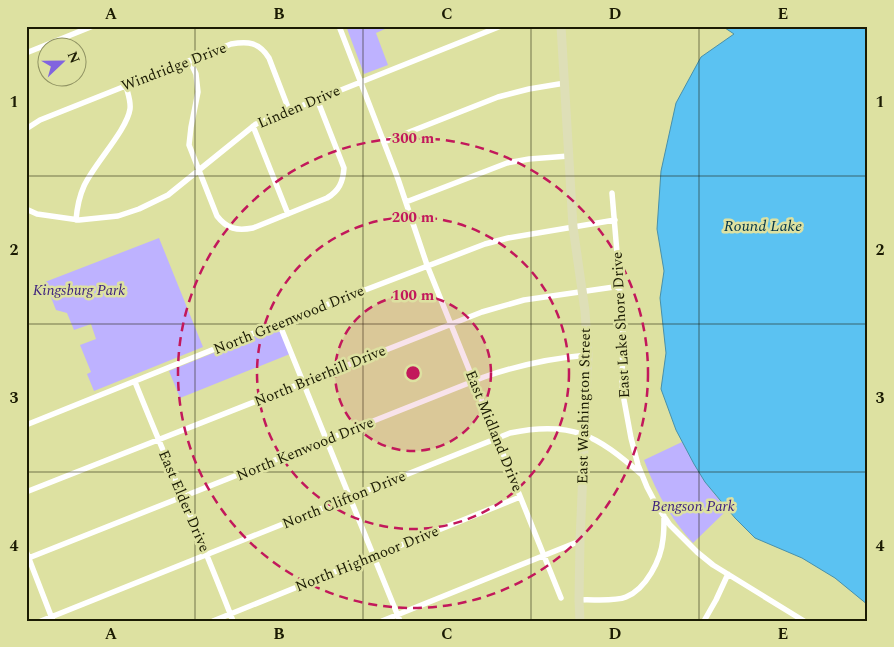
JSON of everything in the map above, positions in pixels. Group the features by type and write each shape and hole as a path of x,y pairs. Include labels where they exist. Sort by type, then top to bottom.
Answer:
{"main road":[{"name":"East Washington Street","path":"561,26 573,227 588,354 578,620"}],"street":[{"path":"26,53 93,26"},
{"name":"East Midland Drive","path":"339,26 406,202 426,265 561,598"},
{"name":"Linden Drive","path":"26,209 37,214 76,220 118,216 139,209 168,194 253,126 501,26"},
{"name":"Windridge Drive","path":"26,129 40,120 231,44 244,42 256,45 264,50 289,110"},
{"path":"190,61 196,74 198,92 189,145 217,216 222,223 231,228 240,230 253,228 334,194 344,177 344,168 317,99"},
{"path":"384,142 498,97 565,83"},
{"path":"76,220 79,198 84,186 128,116 130,99 126,86"},
{"path":"253,126 288,214"},
{"path":"406,202 508,163 529,159 569,156"},
{"name":"East Lake Shore Drive","path":"612,193 621,286 624,351 622,389 631,438 647,487 664,516 683,539 697,552 801,620"},
{"name":"North Greenwood Drive","path":"26,425 426,265 485,244 614,220"},
{"name":"North Brierhill Drive","path":"26,492 482,312 507,304 621,286"},
{"path":"279,323 399,618"},
{"name":"North Kenwood Drive","path":"27,556 182,498 474,381 533,362 588,354"},
{"name":"East Elder Drive","path":"135,382 158,441 217,577 233,621"},
{"name":"North Clifton Drive","path":"42,621 52,619 510,433 547,428 573,431 594,438 617,453 642,475"},
{"name":"North Highmoor Drive","path":"213,621 520,497"},
{"path":"579,600 626,597 641,586 653,570 659,555 663,540 664,516"},
{"path":"382,621 399,618 543,555 580,541"},
{"path":"27,556 52,619"},
{"path":"704,621 728,574"}],"green space":[{"path":"346,26 384,26 385,29 376,33 388,65 364,74"},
{"name":"Kingsburg Park","path":"159,238 203,347 94,391 87,374 91,372 80,345 96,339 91,324 74,330 67,313 56,310 45,282"},
{"path":"273,329 282,333 290,354 180,398 169,371"},
{"name":"Bengson Park","path":"682,442 705,482 727,510 693,543 677,524 664,504 644,460"}],"water":[{"name":"Round Lake","path":"722,26 868,26 868,605 835,578 802,558 755,538 735,518 705,482 694,464 676,430 661,389 666,353 660,298 664,271 657,229 661,171 676,103 701,57 734,34"}]}
